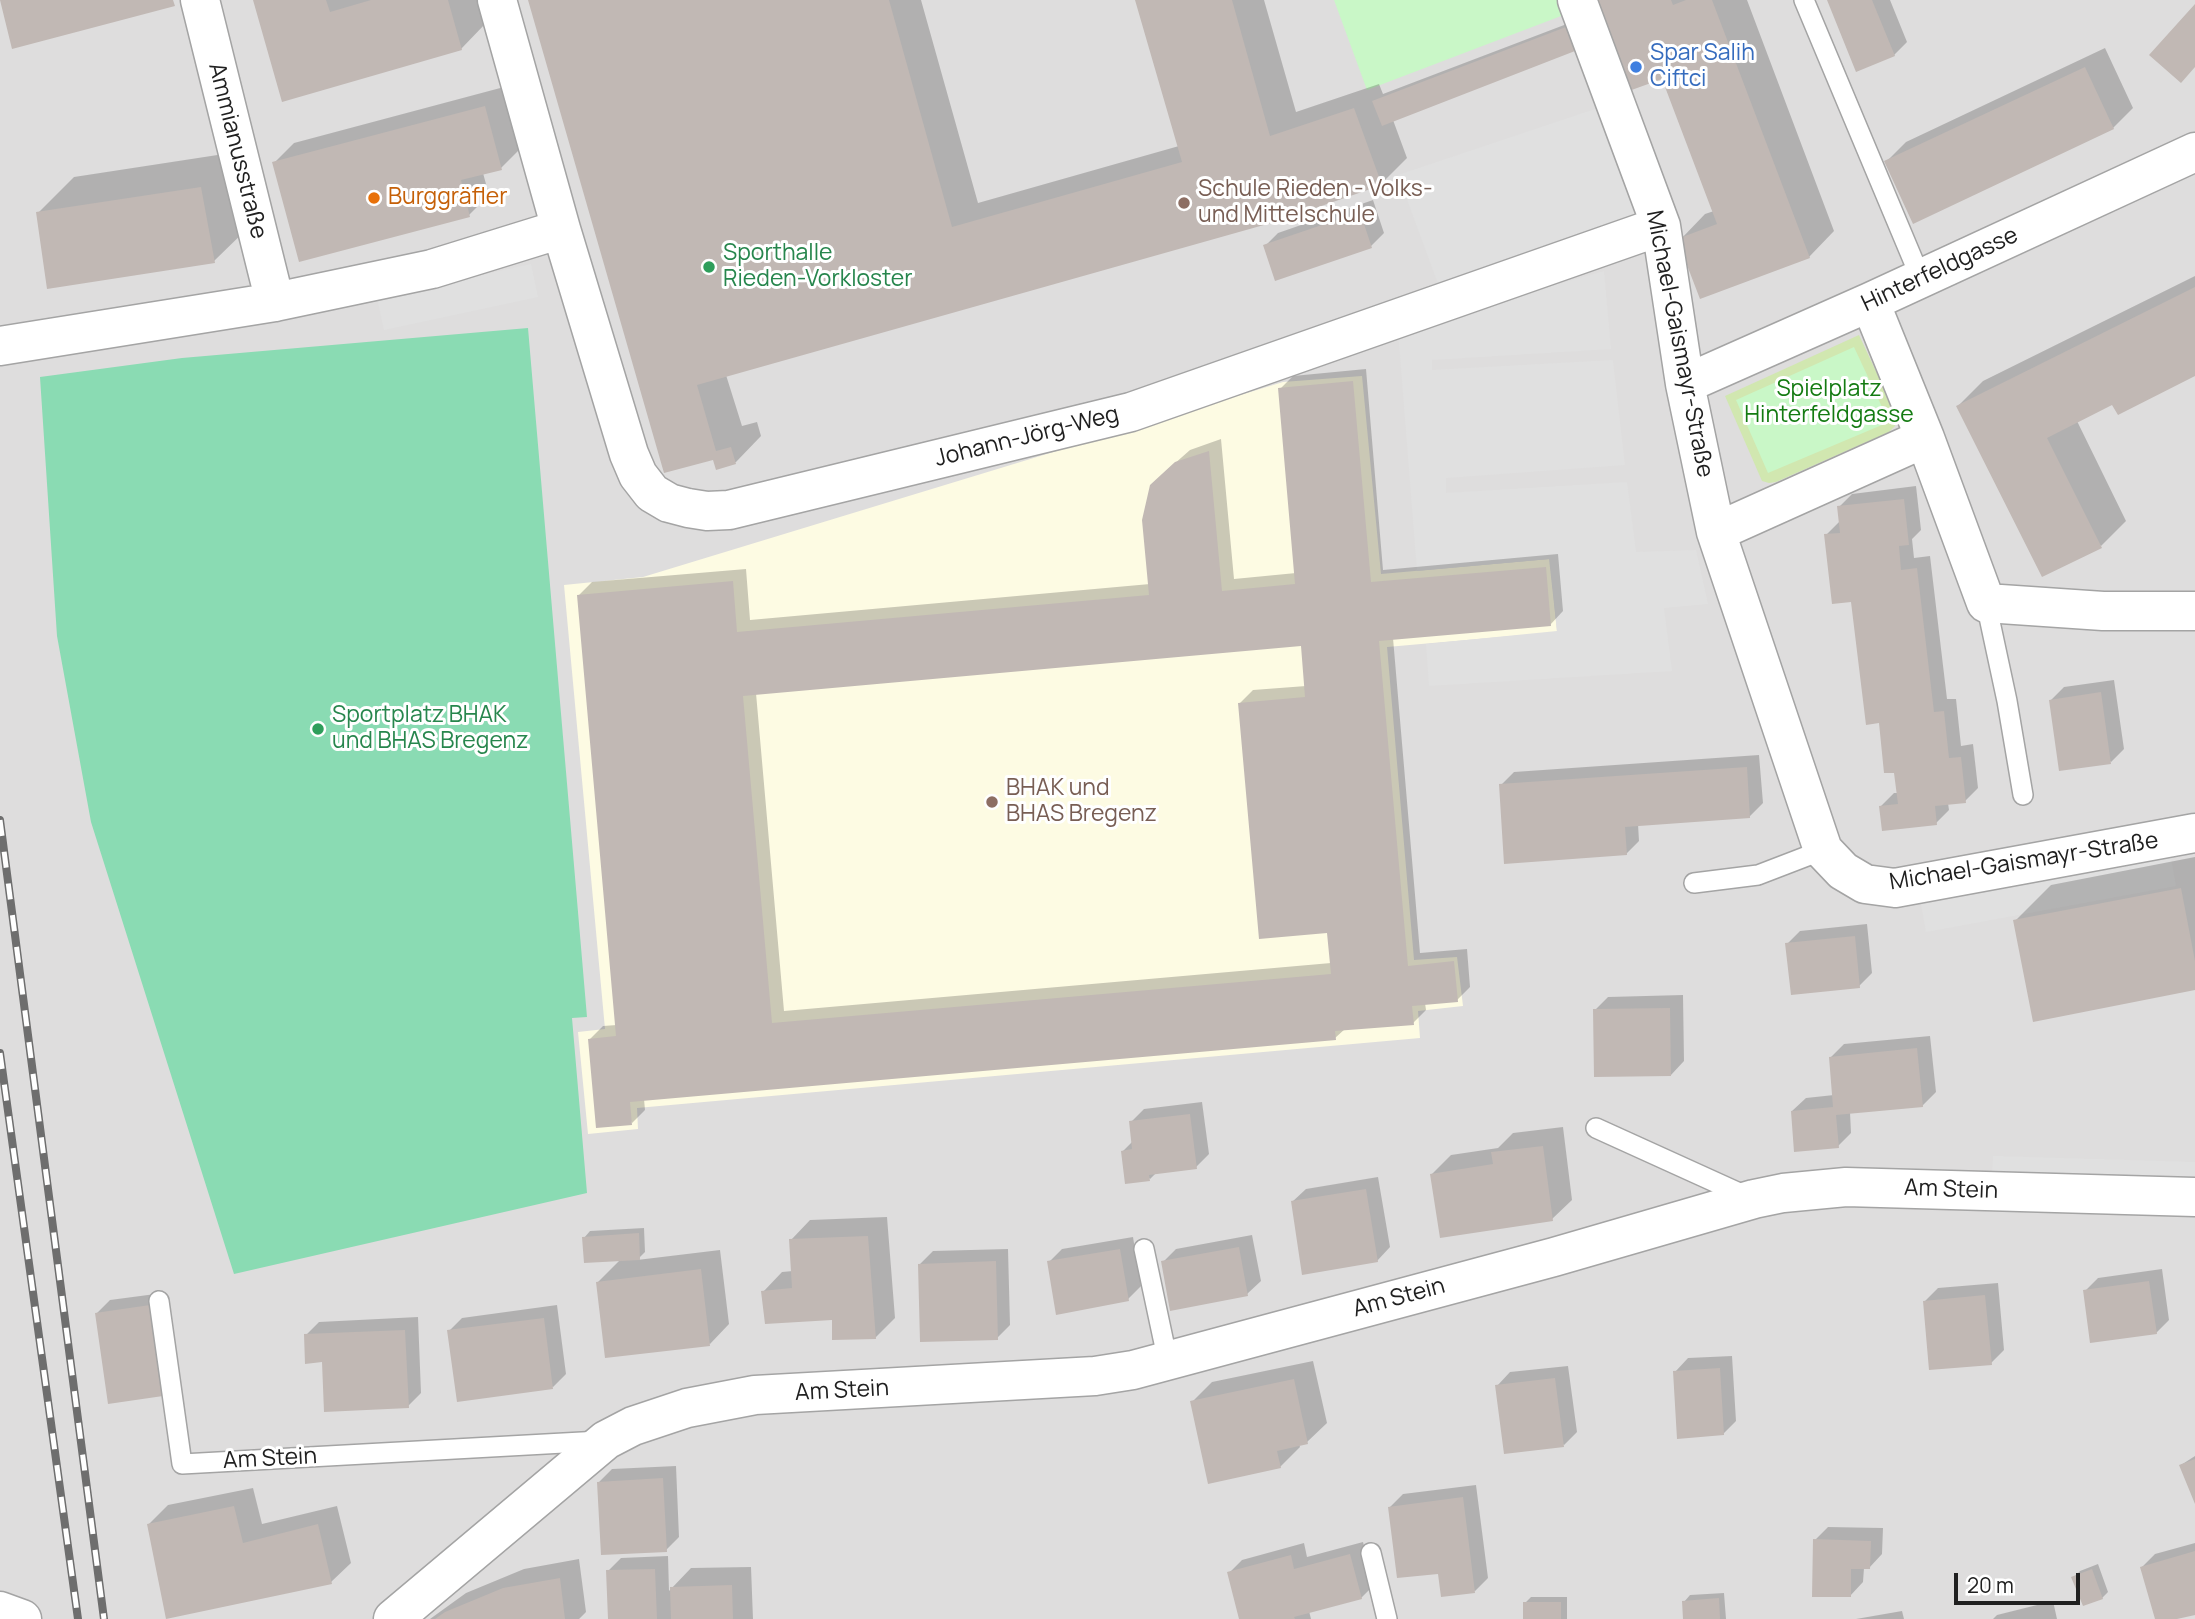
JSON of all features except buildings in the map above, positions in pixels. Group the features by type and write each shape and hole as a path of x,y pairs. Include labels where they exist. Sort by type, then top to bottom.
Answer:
{"street":[{"name":"Ammianusstraße","path":"200,0 275,302"},
{"name":"Johann-Jörg-Weg","path":"497,0 561,229 625,441 638,475 652,493 669,503 708,511 729,510 1131,412 1661,226"},
{"name":"Michael-Gaismayr-Straße","path":"1577,0 1661,226 1685,384 1716,531 1823,850 1843,871 1865,884 1895,888 2195,833"},
{"name":"Hinterfeldgasse","path":"1685,384 1921,279 2195,152"},
{"path":"0,346 275,302 432,269 561,229"},
{"path":"1870,302 1925,438 1986,603 2103,611 2195,611"},
{"path":"1716,531 1925,438"},
{"name":"Am Stein","path":"393,1619 606,1440 633,1426 687,1408 755,1395 1095,1377 1168,1362 1783,1193 1846,1187 2195,1197"}],"lane":[{"path":"1804,0 1921,279"},
{"path":"1986,603 2023,795"},
{"path":"1694,883 1758,875 1823,850"},
{"path":"1596,1128 1754,1199"},
{"path":"1144,1249 1168,1362"},
{"name":"Am Stein","path":"159,1301 182,1464 606,1440"},
{"path":"1371,1553 1387,1619"}],"shaded area":[{"path":"0,0 2195,0 2195,1619 0,1619"},
{"path":"1601,107 1644,224 1441,292 1398,175"},
{"path":"531,264 538,297 384,330 377,298"},
{"path":"1604,271 1611,349 1432,360 1432,370 1613,360 1625,465 1446,478 1446,493 1627,482 1636,552 1696,550 1708,604 1664,608 1672,671 1429,686 1426,644 1557,631 1549,559 1417,571 1398,330"},
{"name":"BHAK und BHAS Bregenz","path":"1362,376 1381,574 1550,559 1557,632 1387,647 1414,960 1457,957 1463,1006 1418,1011 1420,1038 637,1108 638,1129 588,1134 578,1032 605,1029 564,585 643,577 1283,382"},
{"path":"2169,847 2176,886 1926,932 1919,893"},
{"path":"1993,1156 2195,1162 2195,1178 1992,1172"}],"green space":[{"path":"1334,0 1564,0 1569,13 1367,90"},
{"name":"Sportplatz BHAK und BHAS Bregenz","path":"528,328 587,1017 572,1018 587,1193 234,1274 91,822 57,636 40,377 182,358"},
{"name":"Spielplatz Hinterfeldgasse","path":"1859,335 1895,412 1895,426 1889,432 1776,482 1762,481 1725,396"},
{"name":"Spielplatz Hinterfeldgasse","path":"1854,347 1889,422 1768,473 1736,400"}],"railway":[{"path":"0,820 104,1619"},
{"path":"0,1053 78,1619"}],"place":[{"name":"Spar Salih Ciftci","path":"1636,67"},
{"name":"Burggräfler","path":"374,198"},
{"name":"Schule Rieden - Volks- und Mittelschule","path":"1184,203"},
{"name":"Sporthalle Rieden-Vorkloster","path":"709,267"},
{"name":"Sportplatz BHAK und BHAS Bregenz","path":"318,729"},
{"name":"BHAK und BHAS Bregenz","path":"992,802"}]}
